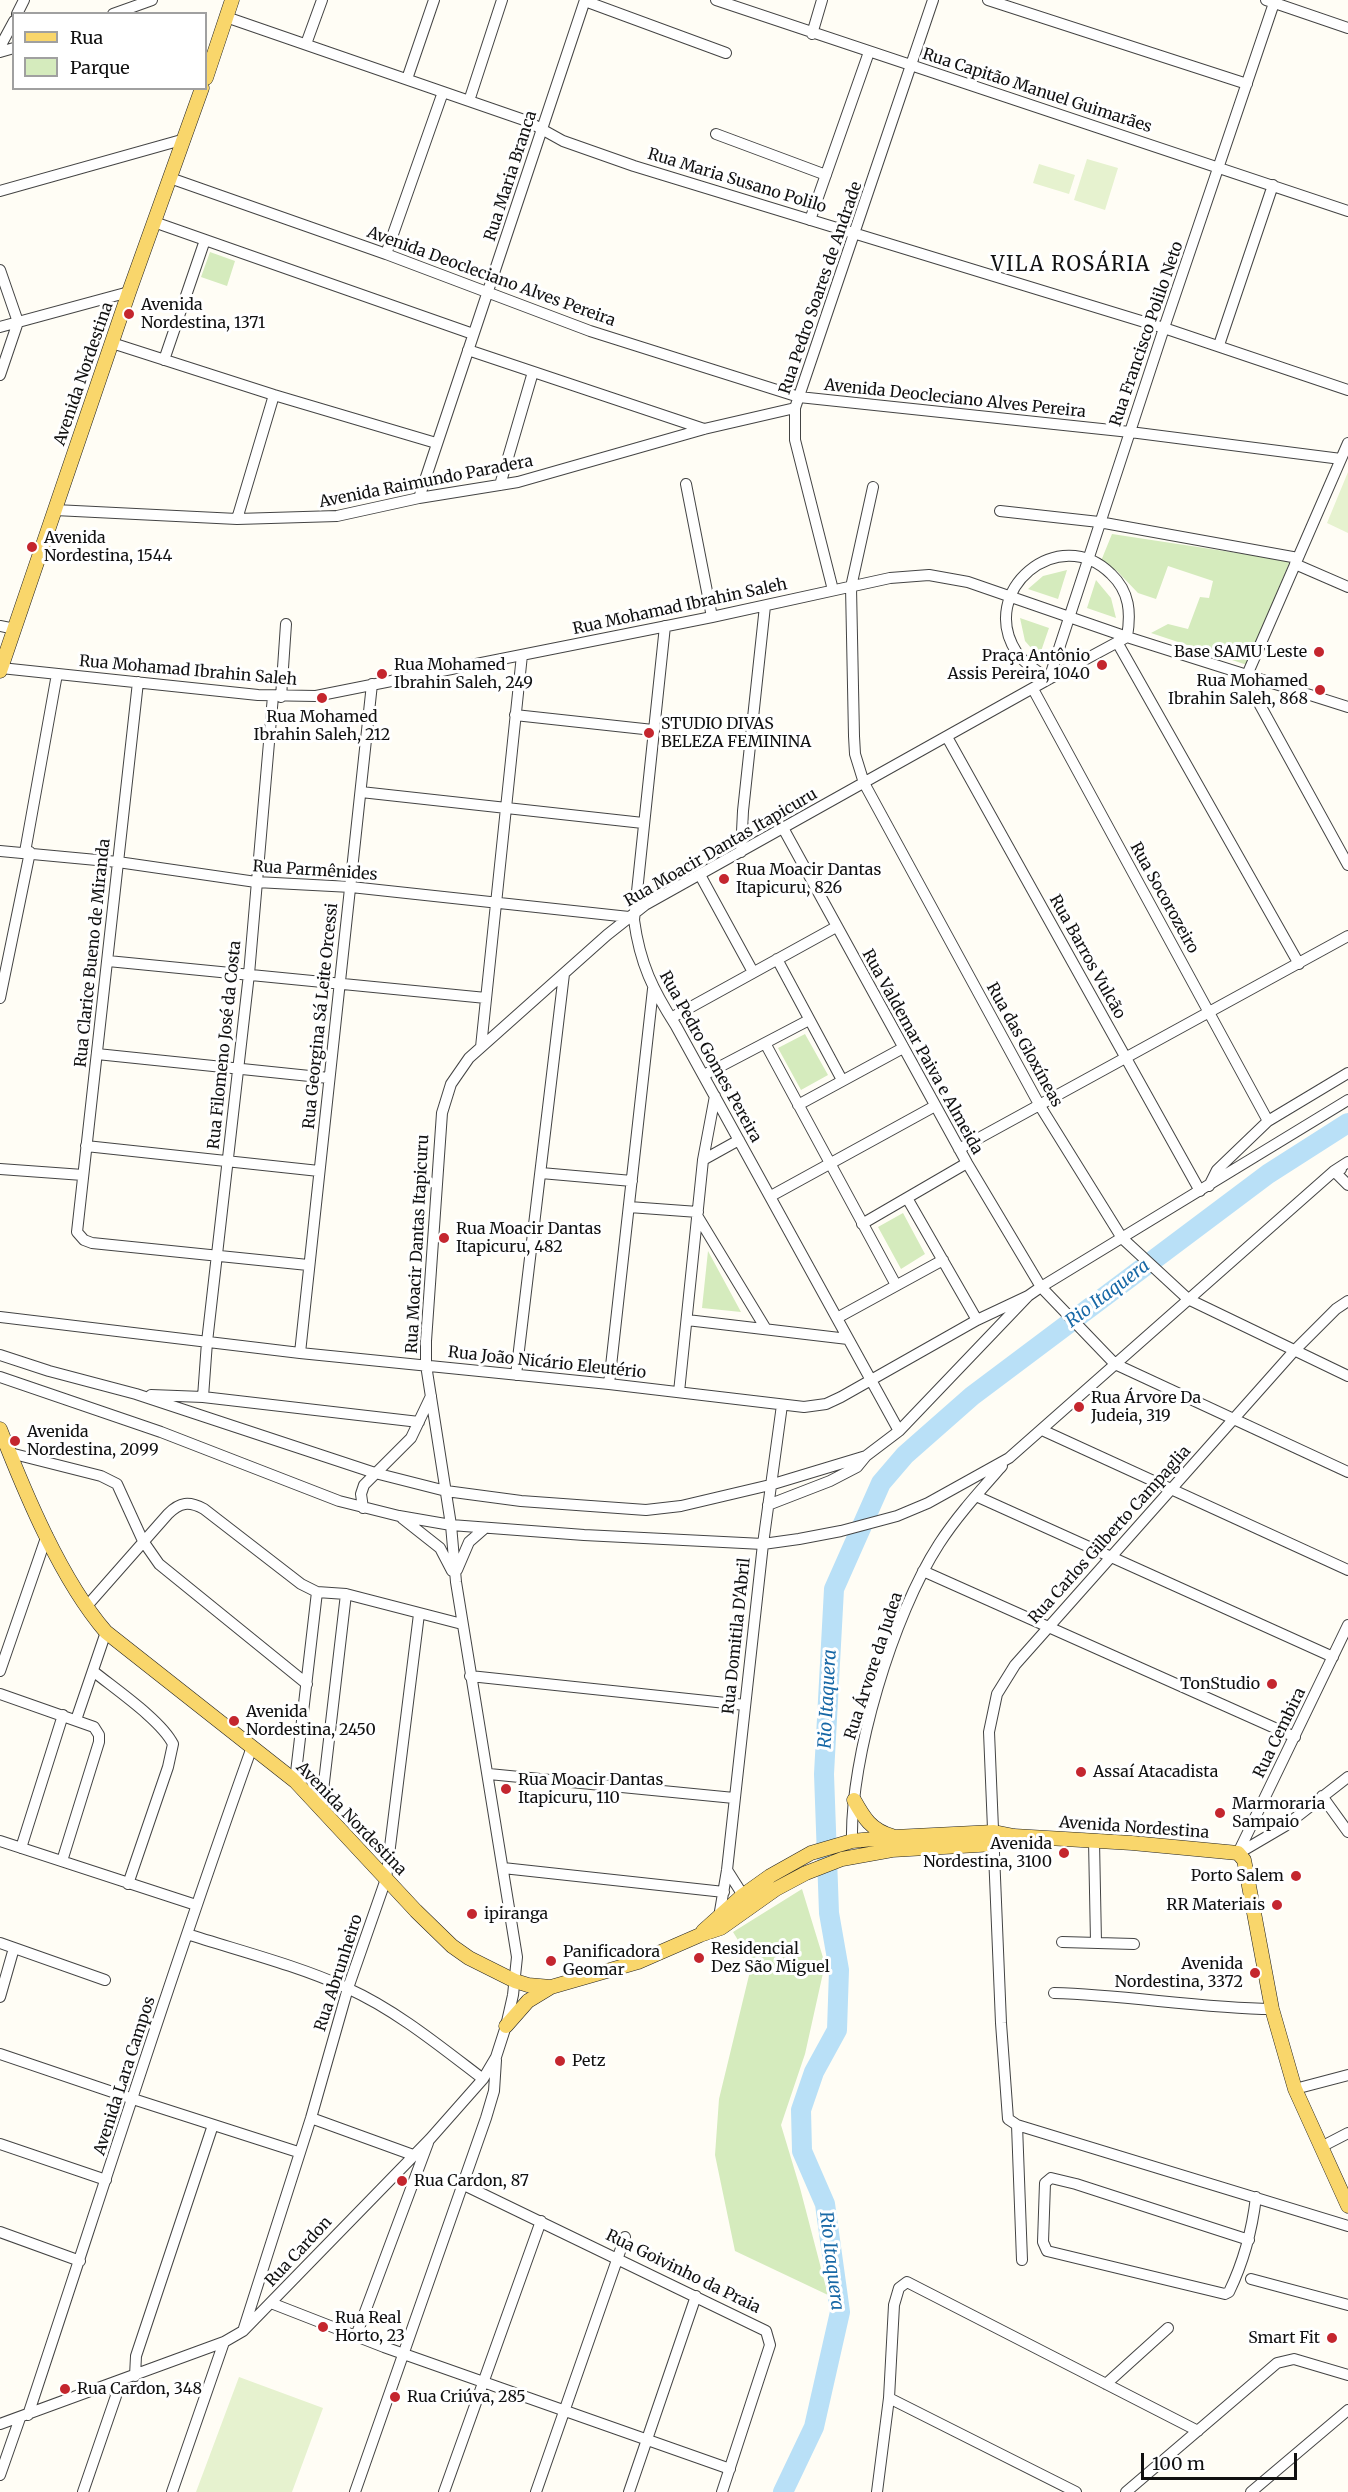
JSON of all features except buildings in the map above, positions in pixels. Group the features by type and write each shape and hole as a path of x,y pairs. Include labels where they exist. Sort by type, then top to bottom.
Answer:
{"main road":[{"path":"207,75 232,0"},
{"name":"Avenida Nordestina","path":"1,670 129,292 201,90"},
{"name":"Avenida Nordestina","path":"0,1429 47,1535 86,1607 106,1632 295,1781 452,1946 469,1958 515,1981 540,1987 551,1987 638,1962 721,1928 770,1876 800,1859 845,1843 894,1837 994,1838"},
{"path":"854,1800 867,1823 883,1834 894,1837"},
{"name":"Avenida Nordestina","path":"700,1935 719,1917 746,1901 776,1889 806,1873 844,1859 892,1850 1014,1836 1238,1853"},
{"path":"844,1859 845,1843"},
{"path":"1238,1853 1244,1860 1272,2008 1295,2088 1348,2206"},
{"path":"506,2026 528,2001 551,1987"}],"street":[{"path":"118,12 152,0"},
{"path":"306,44 322,0"},
{"path":"407,79 434,0"},
{"path":"469,101 502,0"},
{"name":"Rua Capitão Manuel Guimarães","path":"716,0 812,34 1348,211"},
{"path":"812,34 822,0"},
{"name":"Rua Pedro Soares de Andrade","path":"833,590 795,440 797,403 933,0"},
{"path":"988,0 1247,84"},
{"path":"585,1 726,53"},
{"name":"Rua Maria Branca","path":"419,498 585,1"},
{"path":"1272,1 1348,28"},
{"name":"Rua Francisco Polilo Neto","path":"1049,679 1099,522 1220,167 1272,1"},
{"name":"Rua Maria Susano Polilo","path":"226,17 527,121 563,141 634,166 1219,345 1348,390"},
{"path":"0,47 12,25"},
{"path":"810,220 869,52"},
{"path":"386,254 443,92"},
{"path":"716,134 826,175"},
{"path":"0,191 185,139"},
{"name":"Avenida Deocleciano Alves Pereira","path":"170,178 488,291 590,331 797,403 1130,432 1341,459"},
{"path":"1219,345 1273,185"},
{"path":"154,222 473,334"},
{"path":"164,360 205,240"},
{"path":"0,270 18,322 0,375"},
{"path":"0,327 129,292"},
{"path":"112,343 274,395 436,443"},
{"path":"468,350 704,429"},
{"path":"500,485 533,372"},
{"path":"237,519 274,395"},
{"name":"Avenida Raimundo Paradera","path":"55,510 237,519 337,516 419,498 500,485 797,403"},
{"path":"1348,443 1246,675 1260,705 1348,865"},
{"path":"686,484 712,617"},
{"name":"Rua das Gloxíneas","path":"873,487 851,587 855,754 864,783 1040,1106 1122,1238 1188,1299 1348,1376"},
{"path":"1000,511 1099,522 1297,561 1348,587"},
{"path":"1049,679 1032,668 1018,654 1009,636 1006,616 1010,597 1017,582 1027,571 1041,562 1056,557 1072,556 1087,559 1105,568 1119,582 1128,599 1130,618 1122,640 1299,964"},
{"name":"Rua Mohamad Ibrahin Saleh","path":"1,670 277,697 316,696 712,617 898,577 929,575 968,582 1068,617 1122,640 1348,707"},
{"path":"741,852 742,811 765,606"},
{"name":"Rua Filomeno José da Costa","path":"203,1397 216,1256 249,974 256,882 286,624"},
{"path":"0,626 15,628"},
{"name":"Rua Pedro Gomes Pereira","path":"665,626 632,915 636,939 653,989 771,1196 898,1431"},
{"name":"Rua Moacir Dantas Itapicuru","path":"515,1981 517,1957 489,1774 462,1624 451,1525 426,1365 442,1113 451,1084 469,1058 645,905 1122,640"},
{"path":"481,1047 522,655"},
{"path":"0,998 28,852 57,674"},
{"name":"Rua Clarice Bueno de Miranda","path":"138,682 77,1227 79,1236 92,1243 216,1256"},
{"name":"Rua Georgina Sá Leite Orcessi","path":"300,1353 372,684"},
{"name":"Rua Socorozeiro","path":"1033,689 1268,1121"},
{"path":"515,715 653,730"},
{"name":"Rua Barros Vulcão","path":"947,737 1126,1058 1205,1188"},
{"path":"362,792 643,823"},
{"name":"Rua Valdemar Paiva e Almeida","path":"783,828 959,1149 1041,1287 1115,1364 1348,1472"},
{"name":"Rua Parmênides","path":"0,850 118,862 256,882 351,887 632,915"},
{"path":"700,875 753,972"},
{"path":"671,1018 836,927"},
{"path":"959,1149 1348,936"},
{"path":"777,959 842,1080"},
{"path":"108,961 486,998"},
{"path":"516,1375 542,1173 564,974"},
{"path":"609,1384 653,989"},
{"path":"704,1076 809,1020"},
{"path":"765,1043 896,1285"},
{"path":"798,1105 903,1048"},
{"path":"97,1054 329,1078"},
{"path":"1205,1188 1217,1170 1268,1121 1348,1073"},
{"path":"680,1392 703,1160 715,1096"},
{"path":"768,1505 843,1476 857,1467 866,1456 898,1431 1029,1296 1041,1287 1348,1100"},
{"path":"771,1196 935,1106"},
{"path":"703,1160 739,1140"},
{"path":"86,1146 319,1171"},
{"path":"0,1377 161,1432 339,1501 399,1516 485,1528 763,1544 841,1531 897,1516 928,1503 1009,1458 1334,1171 1348,1162"},
{"path":"862,1224 967,1163"},
{"path":"1334,1171 1348,1167"},
{"path":"0,1169 83,1175"},
{"path":"1334,1171 1348,1185"},
{"path":"542,1173 632,1181"},
{"path":"907,1198 977,1320"},
{"path":"629,1207 698,1215"},
{"path":"698,1215 766,1329"},
{"path":"216,1256 308,1265"},
{"path":"837,1318 943,1260"},
{"name":"Rua João Nicário Eleutério","path":"0,1317 300,1353 609,1384 804,1407 826,1404 977,1320 1029,1296"},
{"name":"Rua Carlos Gilberto Campaglia","path":"1017,2125 1006,2117 989,1732 995,1701 1015,1665 1046,1628 1294,1351 1336,1309 1348,1301"},
{"path":"687,1320 848,1339"},
{"path":"0,1355 49,1371 136,1394 375,1473 446,1491 521,1501 646,1510 681,1506 770,1485 866,1456"},
{"path":"136,1394 203,1397 419,1422"},
{"path":"363,1508 362,1489 375,1473 404,1447 431,1396"},
{"name":"Rua Domitila D'Abril","path":"719,1917 727,1870 770,1485 782,1406"},
{"path":"1042,1430 1348,1570"},
{"path":"10,1453 34,1457 111,1480 121,1492 143,1541 159,1564 307,1684"},
{"name":"Rua Árvore da Judea","path":"845,1843 863,1747 901,1619 923,1571 950,1528 1009,1458"},
{"path":"976,1496 1333,1657"},
{"path":"86,1607 174,1508 188,1503 204,1509 301,1584 317,1592 346,1594 462,1624"},
{"path":"399,1516 440,1548 448,1560 456,1582"},
{"path":"456,1582 463,1552 469,1542 485,1528"},
{"path":"0,1671 47,1535"},
{"path":"923,1571 1046,1628 1295,1737"},
{"path":"295,1781 317,1592"},
{"path":"321,1808 346,1594"},
{"name":"Rua Abrunheiro","path":"243,2331 348,1988 386,1879 419,1614"},
{"name":"Rua Cembira","path":"1238,1853 1348,1625"},
{"path":"76,1720 106,1632"},
{"path":"93,1671 151,1719 164,1731 173,1744 168,1767 128,1884"},
{"path":"470,1676 745,1705"},
{"path":"0,1694 94,1727 99,1735 99,1742 62,1861"},
{"path":"21,1848 63,1715"},
{"name":"Avenida Lara Campos","path":"0,2475 24,2416 80,2261 195,1905 252,1747"},
{"path":"489,1774 734,1798"},
{"path":"1238,1853 1285,1827 1348,1777"},
{"path":"1322,1796 1348,1832"},
{"path":"1251,1826 1259,1836 1267,1838"},
{"path":"0,1841 195,1905"},
{"path":"1094,1841 1096,1942"},
{"path":"503,1868 724,1892"},
{"path":"727,1870 746,1901"},
{"path":"187,1934 316,1975 348,1988 409,2025 483,2079"},
{"path":"1062,1942 1134,1944"},
{"path":"0,1943 105,1980"},
{"path":"0,1997 3,1975 14,1948"},
{"name":"Rua Cardon","path":"0,2424 224,2342 243,2331 430,2139 483,2079 496,2057 506,2026 515,1981"},
{"path":"1054,1993 1112,1995 1191,2004 1272,2008"},
{"path":"0,2054 298,2152"},
{"path":"354,2492 464,2186 494,2091 496,2057"},
{"path":"1295,2088 1348,2075"},
{"path":"310,2118 413,2155"},
{"path":"135,2376 136,2356 213,2125"},
{"path":"1022,2260 1017,2125 1348,2226"},
{"path":"1322,2147 1348,2133"},
{"path":"356,2336 430,2139"},
{"path":"0,2144 106,2180"},
{"path":"1249,2240 1057,2178 1051,2178 1045,2183 1043,2242 1047,2251 1225,2294 1231,2288 1249,2240 1256,2197"},
{"name":"Rua Goivinho da Praia","path":"464,2186 542,2221 766,2331 770,2340 722,2492"},
{"path":"444,2492 542,2221"},
{"path":"0,2232 80,2261"},
{"path":"536,2492 625,2236"},
{"path":"1251,2279 1348,2305"},
{"path":"877,2492 889,2398 896,2295 907,2282 1198,2431"},
{"path":"629,2492 696,2296"},
{"path":"271,2303 403,2354 730,2469"},
{"path":"1106,2384 1168,2328"},
{"path":"172,2492 224,2342"},
{"path":"1126,2492 1248,2387 1283,2361 1294,2360 1348,2375"},
{"path":"83,2492 116,2396 114,2384"},
{"path":"889,2398 1076,2492"},
{"path":"1251,2492 1348,2410"}],"green space":[{"path":"1087,159 1118,168 1105,210 1074,200"},
{"path":"1039,164 1075,175 1069,194 1033,183"},
{"path":"210,252 235,261 227,286 201,277"},
{"path":"1348,472 1348,533 1327,523"},
{"path":"1112,534 1290,561 1247,665 1151,633 1168,624 1188,629 1200,597 1209,598 1213,581 1168,566 1156,599 1138,593 1117,571 1101,561"},
{"path":"1067,570 1058,599 1028,589 1043,576"},
{"path":"1096,580 1111,598 1116,618 1087,608"},
{"path":"1020,618 1049,628 1039,657 1025,641"},
{"path":"805,1034 828,1075 801,1090 778,1048"},
{"path":"903,1213 925,1254 901,1269 878,1227"},
{"path":"708,1251 741,1312 702,1308"},
{"path":"802,1889 825,1964 805,2054 781,2125 828,2295 735,2251 715,2155 719,2099 752,1963 733,1932"},
{"path":"239,2377 323,2408 292,2492 196,2492"}],"waterway":[{"name":"Rio Itaquera","path":"783,2492 814,2427 840,2312 825,2204 802,2151 801,2110 814,2072 837,2030 839,1970 829,1913 824,1774 834,1589 881,1483 905,1455 972,1396 1268,1174 1348,1123"}],"place":[{"name":"Avenida Nordestina, 1371","path":"129,314"},
{"name":"Avenida Nordestina, 1544","path":"32,547"},
{"name":"Base SAMU Leste","path":"1319,652"},
{"name":"Praça Antônio Assis Pereira, 1040","path":"1102,665"},
{"name":"Rua Mohamed Ibrahin Saleh, 249","path":"382,674"},
{"name":"Rua Mohamed Ibrahin Saleh, 868","path":"1320,690"},
{"name":"Rua Mohamed Ibrahin Saleh, 212","path":"322,698"},
{"name":"STUDIO DIVAS BELEZA FEMININA","path":"649,733"},
{"name":"Rua Moacir Dantas Itapicuru, 826","path":"724,879"},
{"name":"Rua Moacir Dantas Itapicuru, 482","path":"444,1238"},
{"name":"Rua Árvore Da Judeia, 319","path":"1079,1407"},
{"name":"Avenida Nordestina, 2099","path":"15,1441"},
{"name":"TonStudio","path":"1272,1684"},
{"name":"Avenida Nordestina, 2450","path":"234,1721"},
{"name":"Assaí Atacadista","path":"1081,1772"},
{"name":"Rua Moacir Dantas Itapicuru, 110","path":"506,1789"},
{"name":"Marmoraria Sampaio","path":"1220,1813"},
{"name":"Avenida Nordestina, 3100","path":"1064,1853"},
{"name":"Porto Salem","path":"1296,1876"},
{"name":"RR Materiais","path":"1277,1905"},
{"name":"ipiranga","path":"472,1914"},
{"name":"Residencial Dez São Miguel","path":"699,1958"},
{"name":"Panificadora Geomar","path":"551,1961"},
{"name":"Avenida Nordestina, 3372","path":"1255,1973"},
{"name":"Petz","path":"560,2061"},
{"name":"Rua Cardon, 87","path":"402,2181"},
{"name":"Rua Real Horto, 23","path":"323,2327"},
{"name":"Smart Fit","path":"1332,2338"},
{"name":"Rua Cardon, 348","path":"65,2389"},
{"name":"Rua Criúva, 285","path":"395,2397"}],"district":[{"name":"VILA ROSÁRIA","path":"1071,265"}]}
